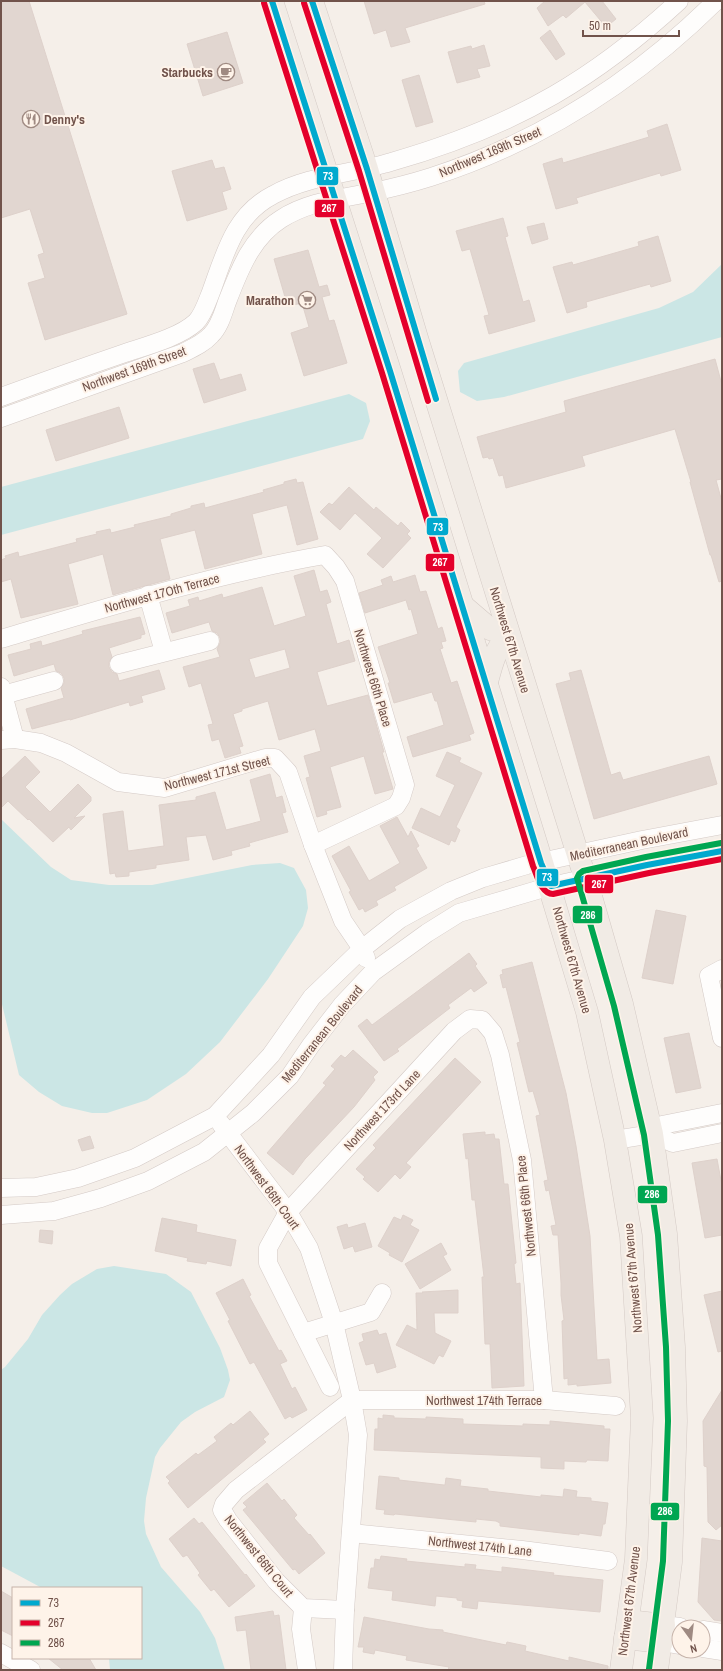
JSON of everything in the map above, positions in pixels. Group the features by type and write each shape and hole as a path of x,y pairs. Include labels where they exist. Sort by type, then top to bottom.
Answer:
{"main road":[{"name":"Northwest 67th Avenue","path":"272,1 487,682 541,863 550,886 587,1012 615,1140 631,1236 642,1418 636,1559 621,1670"},
{"name":"Northwest 67th Avenue","path":"312,1 367,169 508,635 585,879 622,1004 652,1134 666,1234 674,1347 676,1421 671,1562 671,1619"},
{"path":"462,604 490,629 508,635 496,652 487,682"},
{"path":"627,1629 671,1635"},
{"name":"Northwest 67th Avenue","path":"658,1670 671,1635"}],"street":[{"name":"Northwest 169th Street","path":"1,397 148,345 189,327 200,317 227,248 237,228 250,210 272,195 301,183 367,169 463,138 554,95 612,57 650,28 679,1"},
{"name":"Northwest 169th Street","path":"1,418 183,353 201,344 211,335 220,323 247,256 262,234 280,219 299,208 315,203 374,192 430,177 473,162 513,145 558,122 597,98 637,70 672,42 716,1"},
{"name":"Northwest 17Oth Terrace","path":"1,639 148,595 297,559 325,555"},
{"name":"Northwest 66th Place","path":"313,845 396,806 401,798 405,785 345,581 336,567 325,555"},
{"path":"148,595 164,652"},
{"path":"119,664 210,641"},
{"path":"8,739 2,691 54,681"},
{"name":"Northwest 171st Street","path":"8,739 41,743 66,753 118,782 165,788 265,758 275,758 288,772 313,845"},
{"name":"Mediterranean Boulevard","path":"1,1188 36,1187 78,1178 135,1158 214,1116 271,1055 312,997 362,949 400,919 462,887 483,878 527,865 649,838 722,825"},
{"path":"313,845 344,922 362,949 373,972"},
{"name":"Mediterranean Boulevard","path":"1,1215 54,1211 101,1198 148,1181 204,1152 253,1113 290,1076 311,1045 342,1005 373,972 427,933 459,913 550,886 661,862 722,851"},
{"path":"462,887 471,910"},
{"path":"716,973 722,1038"},
{"name":"Northwest 173rd Lane","path":"330,1388 268,1263 268,1248 288,1212 454,1031 470,1019 482,1020"},
{"name":"Northwest 66th Place","path":"482,1020 492,1033 500,1055 522,1160 544,1400"},
{"path":"652,1134 662,1125 722,1113"},
{"name":"Northwest 66th Court","path":"214,1116 288,1212 309,1248 334,1323 352,1400 358,1435 352,1533 345,1610 344,1670"},
{"path":"615,1140 652,1134 673,1143 722,1133"},
{"path":"303,1333 371,1312 382,1293"},
{"name":"Northwest 66th Court","path":"345,1610 303,1608 276,1581 228,1520 222,1510 224,1504 236,1490 352,1400"},
{"name":"Northwest 174th Terrace","path":"352,1400 544,1400 616,1406"},
{"name":"Northwest 174th Lane","path":"352,1533 522,1550 608,1561"},
{"path":"303,1608 301,1629 307,1670"},
{"path":"713,1650 714,1632"},
{"path":"1,1653 31,1670"}],"water":[{"path":"722,264 722,337 504,397 477,401 460,392 458,371 464,363 659,308 693,292"},
{"path":"349,394 366,403 370,421 363,439 1,535 1,487"},
{"path":"1,819 51,867 71,880 109,885 152,885 252,865 280,863 294,868 306,890 308,908 303,926 268,979 220,1042 186,1074 147,1100 107,1113 92,1113 62,1106 39,1092 19,1075 1,1000"},
{"path":"114,1266 166,1274 191,1292 220,1348 228,1370 230,1380 224,1397 195,1412 181,1422 160,1448 155,1457 146,1498 144,1521 146,1534 161,1567 200,1612 215,1638 225,1670 110,1670 109,1659 142,1659 142,1587 40,1587 1,1566 1,1370 28,1339 42,1315 60,1295 72,1284 97,1269"}],"building":[{"path":"1,1 29,1 127,314 45,340 28,283 45,278 38,255 44,253 30,209 1,218"},
{"path":"364,1 484,1 485,4 405,28 410,42 391,47 386,30 374,34"},
{"path":"545,1 602,1 616,19 606,27 585,2 566,18 563,15 548,26 537,8"},
{"path":"550,30 565,54 556,60 540,38"},
{"path":"227,32 243,83 203,96 187,44"},
{"path":"484,45 490,66 477,69 480,77 457,83 448,52 471,46 472,49"},
{"path":"419,75 433,122 416,127 402,80"},
{"path":"667,124 681,170 661,176 660,173 576,198 578,203 556,209 543,164 562,158 563,163 649,137 647,131"},
{"path":"212,160 215,169 224,167 231,189 222,192 227,209 187,221 172,171"},
{"path":"503,218 508,236 505,237 523,302 529,300 535,321 489,334 484,316 489,315 470,249 462,251 456,231"},
{"path":"544,223 548,239 532,244 527,227"},
{"path":"658,236 671,281 651,287 650,284 586,302 587,307 567,313 553,267 572,262 573,265 639,246 638,242"},
{"path":"308,250 319,287 327,285 330,295 322,297 329,321 334,320 347,363 304,376 291,333 309,327 302,303 293,305 290,296 285,297 274,259"},
{"path":"715,359 722,385 722,479 716,480 722,502 722,581 719,582 710,555 691,482 675,429 582,456 585,466 506,488 503,475 499,476 493,458 483,458 477,437 566,412 564,401"},
{"path":"214,363 220,380 241,374 246,390 204,403 193,369"},
{"path":"119,407 129,438 56,461 46,430"},
{"path":"296,479 297,483 303,482 318,539 297,545 287,505 252,514 262,554 205,569 195,530 160,539 170,579 113,595 103,554 68,564 78,604 21,618 11,579 1,582 1,560 6,558 5,556 18,552 19,557 77,542 76,539 97,534 96,532 110,529 111,533 135,527 134,525 171,516 171,514 191,508 191,506 204,503 205,508 264,492 263,490"},
{"path":"349,487 374,510 376,507 398,526 401,522 410,531 407,534 411,538 383,568 367,554 382,538 355,513 340,530 320,512 329,503 332,505"},
{"path":"314,570 320,592 327,590 331,602 326,604 337,644 349,640 355,661 317,672 327,706 368,695 393,789 375,794 364,756 330,767 341,807 326,811 327,814 317,817 306,778 310,777 304,756 321,751 315,729 279,740 268,701 242,709 242,711 233,714 243,746 239,747 241,753 225,758 219,739 212,741 208,725 213,724 201,683 189,687 183,667 220,657 217,649 220,643 220,638 217,633 212,631 209,622 172,633 166,613 190,606 188,600 198,597 199,601 222,594 223,598 262,587 274,626 306,616 294,576","holes":["285,649 290,668 255,678 249,659"]},
{"path":"415,575 420,592 426,591 438,629 442,627 446,641 441,642 443,648 440,649 451,683 457,681 474,733 469,735 471,740 413,757 407,737 444,725 437,701 435,701 432,692 394,703 388,683 390,683 378,647 418,634 411,609 409,610 406,600 365,613 359,593 383,585 381,580 391,576 393,582"},
{"path":"140,617 145,634 141,635 141,638 109,648 112,657 109,662 109,667 112,672 117,674 119,681 159,670 165,689 141,696 143,702 130,706 129,702 70,720 32,729 26,709 64,698 61,688 64,683 64,678 61,673 56,671 54,664 14,676 8,655 31,649 30,644 41,641 42,646 83,634 82,631"},
{"path":"581,670 611,775 620,772 623,780 709,756 717,784 594,819 556,684 571,680 569,673"},
{"path":"447,752 461,758 459,762 482,773 456,827 460,830 455,842 451,840 449,845 412,828 421,808 440,817 455,785 436,776"},
{"path":"25,756 40,772 25,787 50,812 78,784 91,797 91,801 74,818 85,816 71,830 69,827 53,842 8,801 1,808 1,779"},
{"path":"270,774 276,798 282,796 286,812 282,813 288,832 249,843 250,846 231,851 232,855 213,860 206,835 186,837 189,860 156,865 156,868 129,872 129,876 116,877 115,873 110,874 103,814 123,811 128,851 164,846 159,805 196,800 196,797 215,792 226,830 261,821 250,780"},
{"path":"397,817 408,837 411,831 419,846 416,848 427,868 394,887 396,890 376,901 378,905 365,912 363,908 359,910 349,892 351,891 332,856 349,846 369,881 400,863 380,826"},
{"path":"656,910 686,916 673,984 642,978"},
{"path":"469,953 477,964 475,966 487,983 474,992 471,988 448,1005 450,1008 397,1049 399,1051 384,1061 358,1026 367,1019 372,1025"},
{"path":"532,962 566,1093 576,1146 590,1236 597,1360 609,1359 611,1383 577,1386 577,1384 568,1385 568,1378 564,1379 562,1321 564,1320 561,1295 558,1235 553,1235 551,1226 556,1225 549,1190 546,1191 544,1181 548,1180 536,1116 540,1115 533,1091 529,1092 517,1043 520,1042 506,987 503,988 500,975 503,974 502,970"},
{"path":"689,1033 701,1088 676,1093 664,1038"},
{"path":"353,1050 378,1072 373,1077 375,1080 354,1107 305,1159 293,1175 267,1153 326,1085 323,1083 335,1069 331,1066 341,1055 345,1058"},
{"path":"455,1058 481,1082 406,1163 411,1167 400,1179 395,1174 378,1192 363,1179 365,1177 356,1169 376,1148 373,1145"},
{"path":"485,1132 485,1135 494,1134 495,1139 499,1139 504,1184 508,1184 516,1263 514,1264 516,1284 520,1283 524,1386 492,1388 490,1344 485,1344 482,1277 484,1277 475,1200 472,1200 468,1158 466,1159 463,1134"},
{"path":"90,1136 94,1148 82,1151 78,1140"},
{"path":"717,1159 722,1186 722,1235 705,1238 692,1163"},
{"path":"403,1215 413,1220 410,1225 419,1230 402,1262 389,1255 390,1253 378,1246 394,1217 401,1220"},
{"path":"162,1218 197,1225 196,1232 236,1240 231,1266 207,1261 206,1264 187,1261 188,1258 155,1251"},
{"path":"365,1223 372,1247 355,1252 353,1246 344,1249 337,1227 347,1224 348,1228"},
{"path":"40,1230 53,1231 52,1244 39,1242"},
{"path":"441,1243 447,1254 443,1256 451,1270 420,1289 405,1264"},
{"path":"243,1279 251,1295 249,1296 279,1351 281,1350 287,1361 280,1364 292,1389 295,1387 307,1410 292,1418 290,1416 285,1419 254,1362 250,1364 228,1321 230,1320 216,1293"},
{"path":"458,1290 458,1313 434,1313 435,1333 451,1341 443,1357 439,1355 434,1364 396,1345 407,1325 417,1330 416,1293"},
{"path":"722,1291 722,1351 718,1352 704,1295"},
{"path":"377,1330 379,1335 386,1333 396,1367 377,1373 374,1363 366,1365 359,1343 364,1341 362,1334"},
{"path":"722,1390 722,1525 716,1530 708,1522 707,1467 704,1466 703,1421"},
{"path":"250,1411 269,1434 263,1439 266,1442 188,1508 168,1483 170,1481 166,1477 196,1453 198,1455 217,1441 214,1437 231,1423 233,1425"},
{"path":"383,1415 394,1416 394,1418 426,1419 426,1417 463,1419 463,1424 523,1426 523,1424 550,1425 550,1421 604,1426 604,1429 610,1429 608,1461 564,1461 564,1469 541,1468 541,1457 374,1450 375,1429 378,1429 378,1418 383,1419"},
{"path":"379,1476 399,1478 399,1480 444,1485 446,1478 461,1480 460,1486 541,1497 541,1495 563,1497 564,1489 577,1491 576,1497 591,1498 591,1501 608,1503 605,1524 603,1524 601,1536 500,1526 500,1523 496,1521 476,1519 476,1522 384,1514 385,1510 376,1509"},
{"path":"267,1483 282,1501 284,1499 297,1515 294,1518 309,1535 310,1534 325,1553 299,1574 295,1569 293,1570 243,1510 247,1507 243,1503"},
{"path":"194,1518 199,1524 202,1522 255,1586 229,1607 214,1589 211,1591 198,1575 200,1573 187,1555 183,1557 169,1539"},
{"path":"702,1538 722,1541 722,1621 714,1620 698,1602"},
{"path":"381,1556 407,1559 406,1561 465,1567 465,1564 476,1565 475,1569 502,1572 502,1567 554,1573 553,1575 603,1580 600,1612 478,1601 477,1609 462,1607 463,1601 457,1600 457,1598 436,1596 435,1606 392,1600 393,1591 368,1588 371,1568 374,1568 375,1559 380,1560"},
{"path":"1,1591 12,1597 12,1636 1,1630"},
{"path":"273,1611 274,1616 279,1615 286,1670 251,1670 246,1630 237,1631 235,1617"},
{"path":"364,1617 429,1629 443,1630 443,1632 506,1645 507,1642 526,1646 525,1651 569,1661 569,1657 608,1666 608,1670 448,1670 449,1667 406,1660 407,1656 375,1650 374,1654 363,1652 364,1647 358,1647"},
{"path":"49,1659 90,1659 96,1670 63,1670"}],"transit line":[{"name":"73","path":"272,1 390,371 541,863 551,886 647,865 722,851"},
{"name":"73","path":"312,1 367,169 436,399"},
{"name":"267","path":"264,3 382,373 533,866 542,888 553,894 722,859"},
{"name":"267","path":"304,3 359,171 428,401"},
{"name":"286","path":"649,1669 663,1561 668,1421 666,1347 658,1235 644,1135 614,1006 577,878 583,871 721,843"}],"place":[{"name":"Starbucks","path":"226,72"},
{"name":"Denny's","path":"31,119"},
{"name":"Marathon","path":"307,300"}]}
